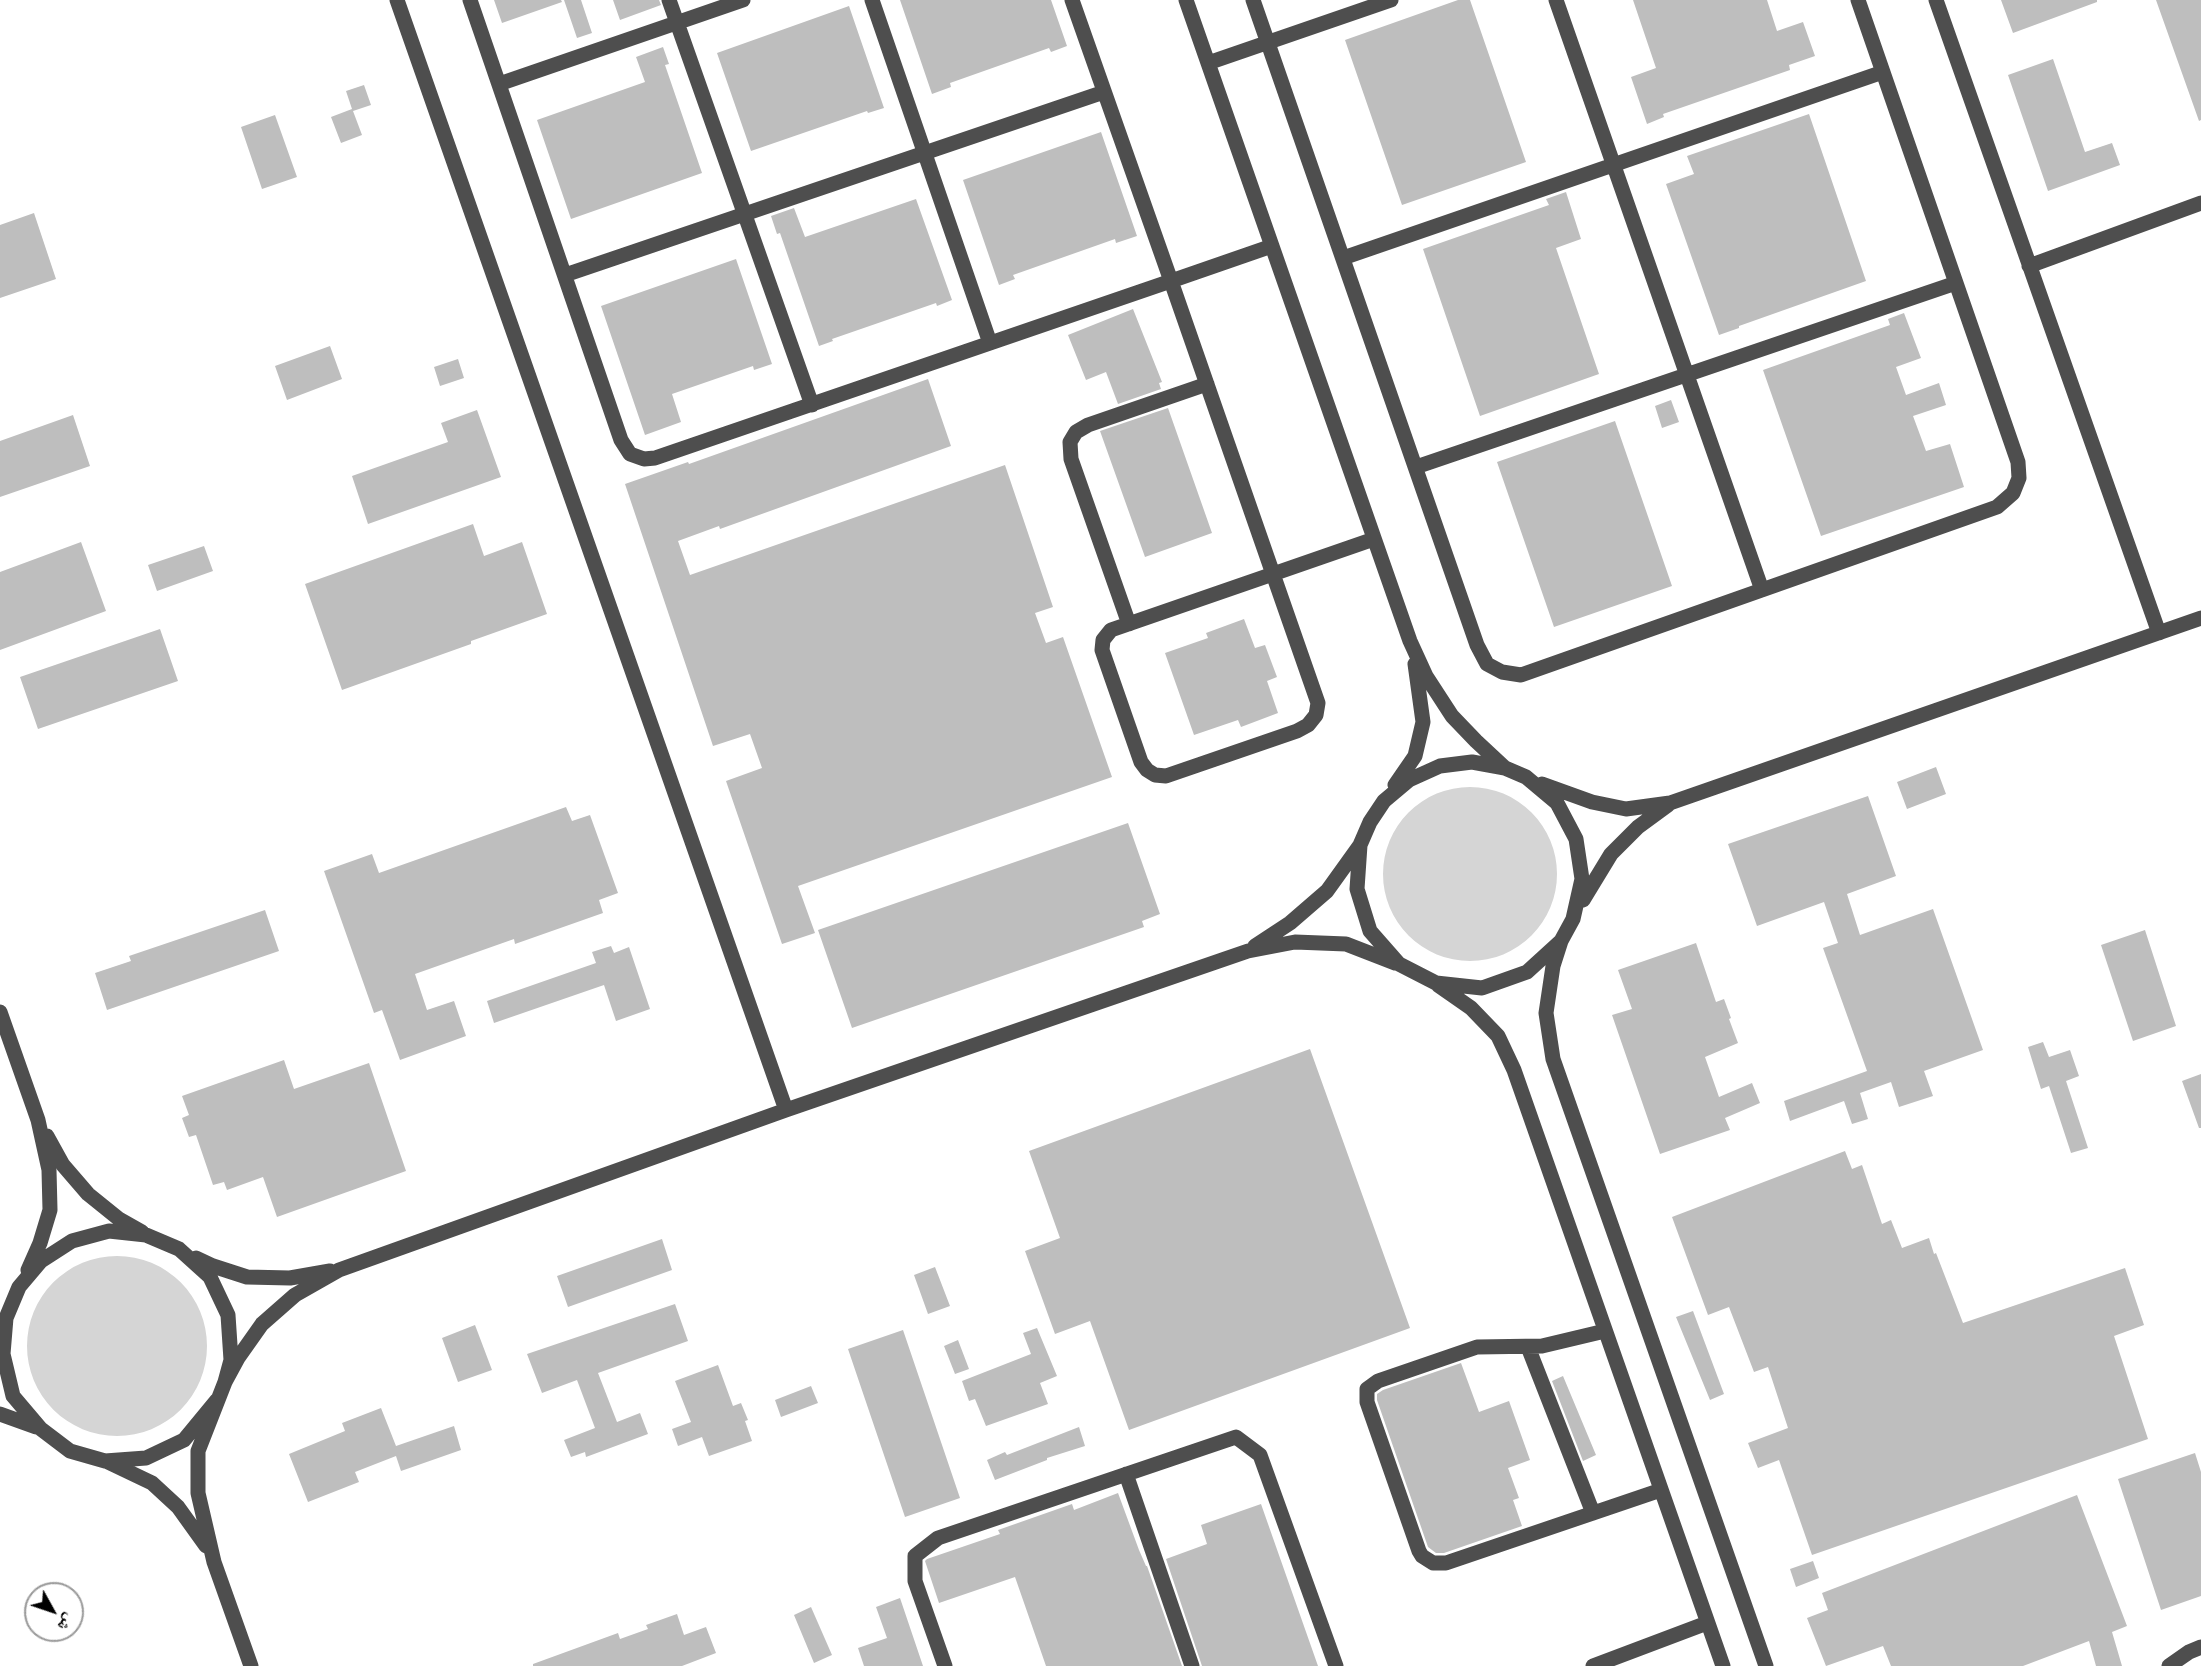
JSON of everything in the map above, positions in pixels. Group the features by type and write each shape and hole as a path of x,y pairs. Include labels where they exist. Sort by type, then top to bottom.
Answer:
{"street":[{"path":"397,0 786,1110"},
{"path":"470,0 621,440 630,454 644,459 655,458 812,405 1272,246"},
{"path":"669,0 812,405"},
{"path":"499,84 743,0"},
{"path":"872,0 990,343"},
{"path":"1072,0 1171,281 1207,384 1273,574 1318,703 1316,715 1308,725 1298,731 1167,776 1155,775 1147,770 1141,762 1102,650 1103,640 1111,630 1129,624 1273,574 1374,539"},
{"path":"1186,0 1410,641 1426,676 1452,716 1505,768"},
{"path":"1253,0 1477,645 1487,664 1502,672 1521,675 1997,507 2013,493 2019,478 2018,462 1858,0"},
{"path":"1208,63 1391,0"},
{"path":"1556,0 1762,590"},
{"path":"1936,0 2159,633"},
{"path":"1343,258 1883,72"},
{"path":"565,275 1104,92"},
{"path":"2029,266 2201,203"},
{"path":"1416,467 1956,283"},
{"path":"1129,624 1071,459 1070,442 1076,432 1088,424 1207,384"},
{"path":"1384,801 1409,780 1440,766 1472,762 1505,768 1563,793 1592,802 1626,809 1670,804 2201,618"},
{"path":"1248,951 1290,923 1328,891 1360,845 1370,822 1415,756 1424,722 1419,682 1410,641"},
{"path":"1526,777 1557,803 1576,839 1582,879 1573,919"},
{"path":"1670,804 1638,827 1611,854 1592,884 1562,941 1553,966 1546,1013 1553,1059 1766,1666"},
{"path":"1360,845 1357,889 1370,931 1399,964"},
{"path":"1436,983 1482,988 1527,972 1562,941"},
{"path":"251,1666 214,1562 198,1493 198,1450 217,1400 238,1358 262,1324 295,1295 339,1270 786,1110 1248,951 1295,942 1346,944 1399,964 1436,983 1471,1008 1498,1036 1514,1070 1661,1490 1707,1623 1717,1663"},
{"path":"0,1012 38,1120 49,1170 50,1210 40,1243 3,1324 3,1354 13,1396 41,1429 70,1451 105,1461 152,1483 178,1507 201,1536 214,1562"},
{"path":"38,1120 63,1165 88,1194 119,1219 146,1235 213,1266 247,1277 290,1278 339,1270"},
{"path":"19,1287 41,1261 72,1240 110,1231 146,1235"},
{"path":"179,1249 210,1277 228,1315 231,1360 225,1382"},
{"path":"1605,1331 1528,1347 1497,1345 1477,1347 1378,1381 1367,1389 1367,1402 1419,1551 1427,1561 1446,1563 1661,1490"},
{"path":"1528,1347 1593,1513"},
{"path":"105,1461 146,1458 184,1440 217,1400"},
{"path":"0,1414 41,1429"},
{"path":"945,1666 915,1581 915,1556 938,1538 1236,1437 1260,1455 1336,1666"},
{"path":"1126,1474 1192,1666"},
{"path":"1593,1666 1707,1623"},
{"path":"2169,1666 2189,1652 2201,1647"}],"shaded area":[{"path":"1470,787 1487,788 1503,793 1532,812 1551,841 1556,857 1556,891 1551,907 1532,936 1503,955 1487,960 1470,961 1453,960 1437,955 1408,936 1389,907 1384,891 1383,874 1384,857 1389,841 1408,812 1437,793 1453,788"},
{"path":"117,1256 135,1257 152,1262 181,1282 201,1311 206,1328 206,1364 201,1381 181,1410 152,1430 135,1435 117,1436 99,1435 82,1430 53,1410 33,1381 28,1364 27,1346 28,1328 33,1311 53,1282 82,1262 99,1257"}],"building":[{"path":"494,0 561,0 562,2 502,23"},
{"path":"564,0 581,0 592,33 577,38"},
{"path":"613,0 659,0 661,5 620,20"},
{"path":"900,0 1051,0 1067,46 1051,52 1049,48 950,83 951,87 932,94"},
{"path":"1458,0 1470,0 1526,162 1402,205 1345,40"},
{"path":"1633,0 1767,0 1777,31 1803,22 1815,56 1789,65 1790,70 1663,114 1664,117 1647,124 1631,77 1656,68"},
{"path":"2001,0 2097,0 2097,2 2013,33"},
{"path":"2156,0 2201,0 2201,120 2199,121"},
{"path":"849,6 884,108 868,113 867,111 751,151 717,53"},
{"path":"663,47 669,64 665,65 702,173 571,219 537,120 645,82 636,57"},
{"path":"2053,59 2085,152 2112,143 2120,165 2048,191 2008,75"},
{"path":"364,85 371,105 353,111 362,135 341,143 331,117 352,109 346,91"},
{"path":"1809,114 1866,281 1719,335 1666,184 1694,174 1687,156"},
{"path":"275,115 297,177 262,189 241,127"},
{"path":"1101,132 1137,236 1116,243 1115,239 1013,275 1015,279 999,285 963,180"},
{"path":"1566,192 1581,239 1556,248 1599,374 1480,416 1423,249 1549,205 1546,199"},
{"path":"916,199 952,300 937,306 936,303 832,339 833,341 819,346 780,233 777,234 771,216 794,208 805,237"},
{"path":"34,213 56,279 0,298 0,225"},
{"path":"736,259 772,364 754,370 753,366 672,394 681,422 645,435 601,306"},
{"path":"1133,309 1162,382 1159,383 1161,389 1118,404 1106,372 1086,380 1068,335"},
{"path":"1904,313 1921,358 1896,367 1906,395 1939,383 1946,405 1913,416 1926,451 1950,444 1964,487 1821,536 1763,370 1890,325 1888,319"},
{"path":"330,346 342,379 287,400 275,366"},
{"path":"458,359 464,378 440,386 434,367"},
{"path":"928,379 951,446 720,529 719,526 678,541 690,575 1005,465 1053,607 1035,613 1046,643 1063,637 1112,777 798,886 815,933 782,944 726,781 762,768 750,734 713,746 625,484 688,462 689,464"},
{"path":"1671,400 1679,422 1662,428 1655,406"},
{"path":"1168,408 1212,533 1145,557 1100,431"},
{"path":"477,410 501,477 368,524 352,476 448,442 441,423"},
{"path":"73,415 90,466 0,497 0,441"},
{"path":"1615,421 1672,586 1554,627 1497,462"},
{"path":"473,524 484,556 522,542 547,614 342,690 305,584"},
{"path":"81,542 106,611 0,650 0,572"},
{"path":"204,546 213,571 157,591 148,565"},
{"path":"1244,619 1255,648 1265,645 1277,677 1267,681 1278,713 1241,727 1238,720 1194,735 1165,653 1208,638 1206,633"},
{"path":"160,629 178,681 38,729 20,677"},
{"path":"1936,767 1946,794 1907,809 1897,782"},
{"path":"1868,796 1896,876 1847,894 1860,935 1933,909 1983,1050 1924,1071 1933,1096 1899,1107 1891,1082 1860,1093 1868,1119 1852,1124 1844,1101 1790,1121 1784,1101 1867,1071 1823,948 1838,943 1824,902 1757,926 1728,844"},
{"path":"566,807 572,821 590,815 618,893 599,900 603,913 515,944 514,939 415,974 427,1010 454,1001 466,1036 400,1060 382,1010 374,1013 324,871 372,854 379,873"},
{"path":"1128,823 1160,914 1142,921 1144,927 852,1028 818,930"},
{"path":"265,910 279,951 107,1010 95,973 131,961 129,956"},
{"path":"2145,930 2176,1026 2133,1041 2101,945"},
{"path":"1696,943 1716,1002 1724,999 1738,1043 1705,1057 1719,1097 1752,1083 1760,1103 1725,1118 1730,1130 1660,1154 1612,1015 1632,1009 1618,970"},
{"path":"611,946 614,953 629,947 650,1009 616,1021 604,985 494,1023 487,1001 596,963 592,952"},
{"path":"2043,1042 2049,1057 2070,1050 2079,1076 2066,1081 2088,1148 2071,1153 2049,1086 2041,1089 2028,1047"},
{"path":"1310,1049 1410,1328 1129,1430 1090,1321 1055,1334 1025,1251 1060,1238 1029,1151"},
{"path":"284,1060 294,1089 369,1063 406,1171 277,1217 263,1177 227,1190 224,1182 213,1185 196,1135 189,1137 182,1118 189,1115 182,1096"},
{"path":"2201,1074 2201,1128 2199,1128 2182,1081"},
{"path":"1845,1151 1852,1169 1862,1165 1882,1224 1891,1220 1902,1248 1929,1238 1963,1323 2125,1268 2144,1325 2114,1336 2148,1439 1812,1555 1779,1460 1758,1468 1748,1443 1788,1428 1768,1367 1754,1372 1729,1307 1708,1315 1672,1217"},
{"path":"662,1239 672,1270 568,1307 557,1276"},
{"path":"935,1267 950,1306 928,1314 914,1275"},
{"path":"675,1304 688,1341 598,1373 617,1422 640,1413 648,1434 586,1457 585,1452 571,1457 564,1440 595,1428 577,1380 542,1393 527,1354"},
{"path":"1693,1311 1724,1394 1710,1400 1676,1317"},
{"path":"475,1325 492,1370 458,1382 442,1338"},
{"path":"1037,1328 1057,1376 1040,1383 1048,1404 986,1426 975,1399 969,1401 962,1381 1031,1354 1023,1333"},
{"path":"903,1330 960,1498 905,1517 848,1349"},
{"path":"958,1340 969,1369 955,1374 944,1346"},
{"path":"1461,1363 1479,1412 1509,1401 1530,1460 1508,1468 1519,1498 1513,1500 1522,1526 1444,1553 1436,1553 1428,1547 1377,1400 1377,1394"},
{"path":"718,1365 733,1406 741,1403 748,1420 745,1421 752,1441 709,1456 702,1437 678,1446 672,1429 691,1422 675,1381"},
{"path":"1563,1376 1596,1455 1583,1461 1552,1381"},
{"path":"811,1386 818,1403 781,1417 775,1400"},
{"path":"381,1408 396,1446 454,1426 461,1450 401,1471 396,1456 355,1472 359,1482 308,1502 289,1454 345,1431 342,1423"},
{"path":"1079,1427 1085,1446 1047,1458 1047,1460 995,1480 987,1460 1005,1452 1007,1455"},
{"path":"2195,1453 2201,1472 2201,1596 2161,1610 2118,1479"},
{"path":"1118,1493 1147,1566 1182,1666 1046,1666 1015,1577 939,1603 925,1561 927,1559 1000,1534 998,1530 1072,1504 1074,1510"},
{"path":"2077,1495 2127,1626 2112,1632 2122,1666 2096,1666 2089,1641 2023,1666 1891,1666 1883,1646 1826,1666 1807,1618 1828,1610 1822,1593"},
{"path":"1261,1504 1318,1666 1202,1666 1166,1559 1207,1544 1201,1525"},
{"path":"1813,1561 1819,1578 1796,1587 1790,1569"},
{"path":"900,1598 923,1666 864,1666 858,1648 887,1638 876,1607"},
{"path":"811,1607 832,1655 814,1663 794,1615"},
{"path":"677,1614 684,1635 706,1627 716,1653 682,1666 533,1666 533,1664 618,1633 620,1639 648,1629 646,1625"}]}
